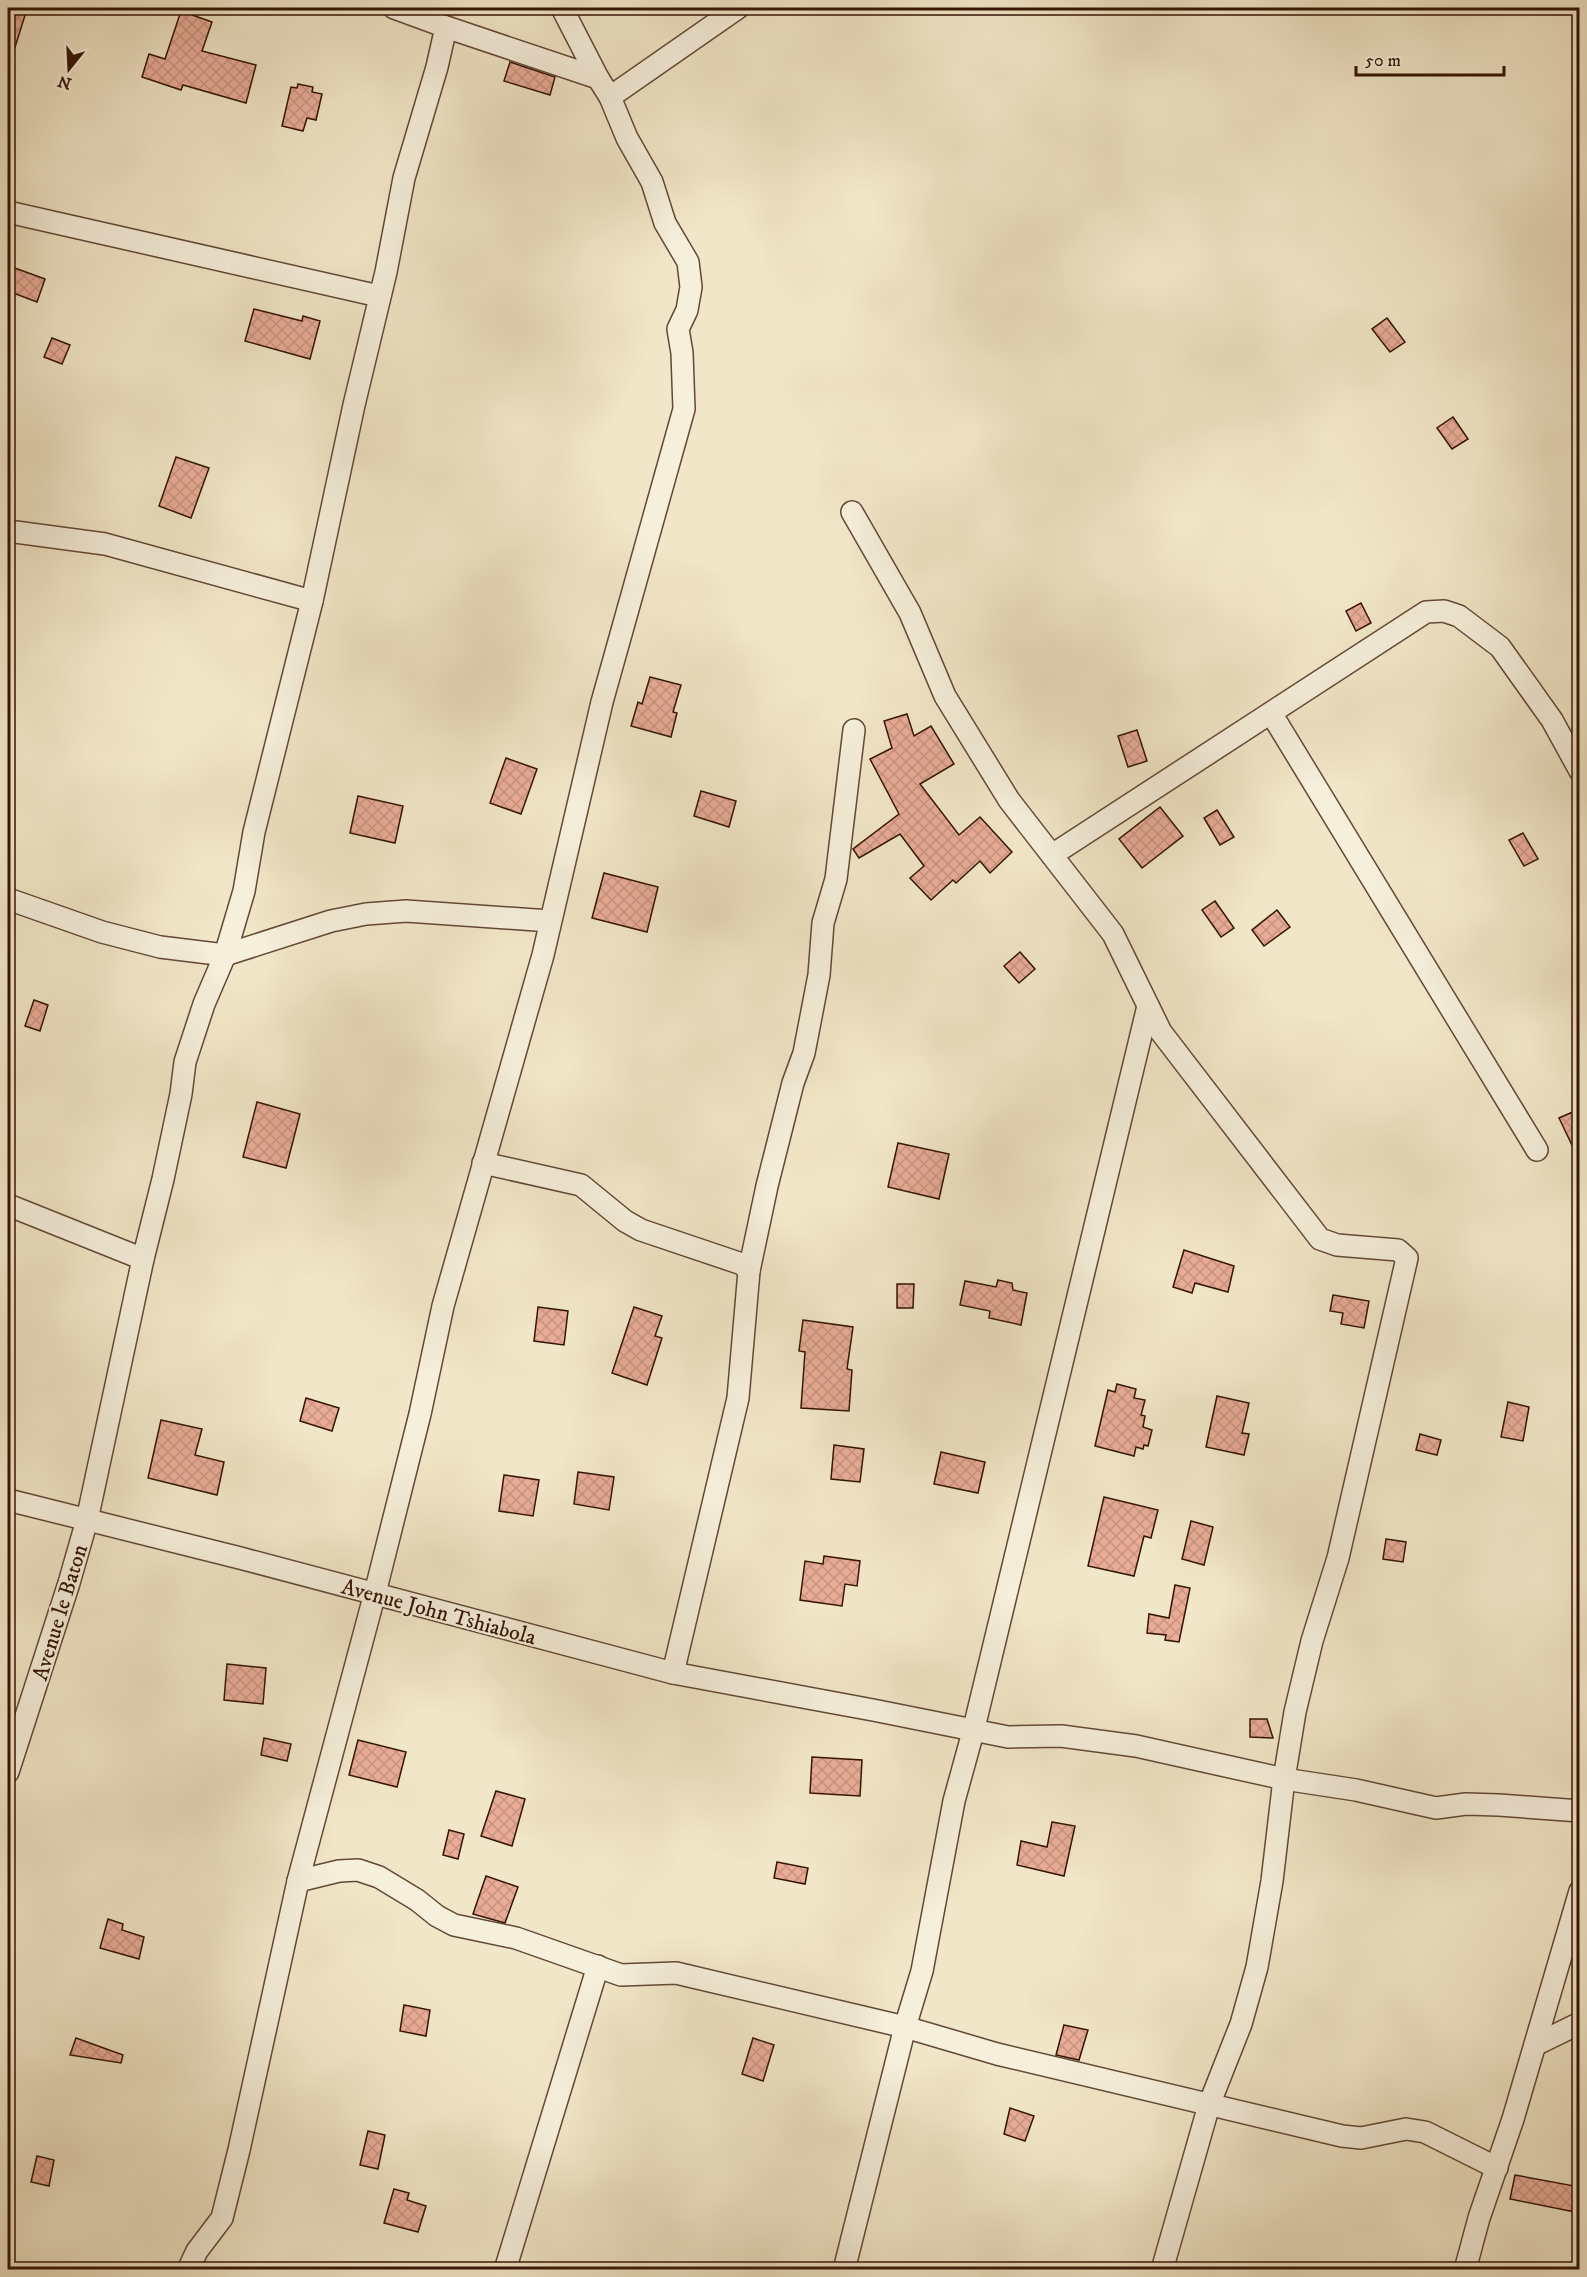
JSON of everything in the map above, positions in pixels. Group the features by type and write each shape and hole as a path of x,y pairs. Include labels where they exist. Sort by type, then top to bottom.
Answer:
{"street":[{"path":"394,8 598,78"},
{"path":"188,2270 197,2251 222,2218 298,1881 375,1593 420,1414 443,1305 543,955 602,702 684,409 682,354 678,329 687,310 691,287 688,262 665,223 652,182 627,138 610,97 562,8"},
{"path":"610,97 738,8"},
{"name":"Avenue le Baton","path":"8,1772 87,1520 142,1259 163,1179 185,1062 204,1004 225,955 244,891 268,771 312,601 404,178 437,68 446,27"},
{"path":"8,212 379,296"},
{"path":"852,512 910,613 945,696 1009,800 1113,934 1161,1032 1320,1239 1336,1245 1398,1250 1407,1258 1338,1558 1312,1641 1295,1712 1284,1779 1272,1881 1257,1967 1241,2024 1209,2105 1162,2270"},
{"path":"8,531 105,544 312,601"},
{"path":"1052,855 1426,612 1444,611 1459,616 1500,647 1552,720 1580,771"},
{"path":"1271,713 1537,1150"},
{"path":"672,1673 738,1398 749,1271 767,1186 808,1030 819,975 823,923 836,879 854,730"},
{"path":"8,899 102,932 160,947 225,955 331,921 366,914 406,910 550,921"},
{"path":"844,2270 905,2027 922,1971 954,1801 973,1732 1148,1006"},
{"path":"483,1162 581,1185 625,1221 641,1230 742,1264 749,1271"},
{"path":"8,1205 142,1259"},
{"name":"Avenue John Tshiabola","path":"8,1500 375,1593 672,1673 873,1710 973,1732 1008,1737 1061,1736 1097,1740 1212,1761 1284,1779 1356,1790 1436,1808 1477,1804 1580,1811"},
{"path":"298,1881 339,1871 358,1870 380,1877 454,1925 516,1938 621,1974 676,1973 905,2027 997,2054 1342,2136 1361,2138 1406,2129 1425,2132 1497,2168"},
{"path":"1465,2270 1580,1891"},
{"path":"505,2270 598,1966"},
{"path":"1535,2045 1580,2024"}],"building":[{"path":"8,8 26,12 11,60 8,59"},
{"path":"181,11 212,22 202,51 256,65 246,103 183,85 181,90 142,77 149,54 165,59"},
{"path":"510,62 555,77 550,95 504,81"},
{"path":"298,84 313,87 312,92 322,94 316,120 307,118 303,131 282,126 291,87 297,88"},
{"path":"12,267 45,279 37,302 8,291 8,279"},
{"path":"254,309 302,321 303,316 320,321 310,359 245,341"},
{"path":"1387,318 1405,342 1390,352 1372,329"},
{"path":"52,338 70,345 62,364 44,357"},
{"path":"1453,417 1468,439 1452,449 1437,428"},
{"path":"176,457 209,468 191,518 159,506"},
{"path":"1361,603 1371,623 1356,631 1346,611"},
{"path":"650,677 681,685 673,712 677,713 671,737 631,726 638,702 642,704"},
{"path":"907,714 914,736 931,726 954,764 920,784 959,835 980,817 1012,852 990,873 980,861 956,883 953,880 931,900 910,878 924,866 900,834 859,858 853,849 899,814 870,759 892,748 884,721"},
{"path":"1137,730 1147,761 1128,767 1118,736"},
{"path":"506,758 537,769 521,814 490,803"},
{"path":"701,791 736,801 729,827 694,816"},
{"path":"358,796 403,806 395,843 350,833"},
{"path":"1160,807 1183,836 1142,868 1119,839"},
{"path":"1217,810 1234,837 1220,845 1204,818"},
{"path":"1523,833 1538,859 1524,866 1509,840"},
{"path":"604,873 658,887 647,932 592,918"},
{"path":"1215,901 1234,928 1221,937 1202,910"},
{"path":"1277,910 1290,927 1264,946 1252,930"},
{"path":"1020,952 1035,969 1019,983 1004,966"},
{"path":"34,1000 48,1005 40,1031 25,1026"},
{"path":"257,1102 300,1114 286,1168 243,1157"},
{"path":"1575,1111 1580,1120 1580,1162 1559,1118"},
{"path":"898,1143 949,1154 939,1199 888,1187"},
{"path":"1184,1250 1234,1266 1228,1292 1195,1283 1192,1293 1173,1287"},
{"path":"998,1280 1012,1283 1013,1290 1027,1293 1021,1325 989,1318 990,1311 960,1305 965,1281 996,1287"},
{"path":"897,1284 914,1284 913,1308 897,1308"},
{"path":"1333,1295 1369,1301 1364,1328 1341,1324 1343,1313 1330,1311"},
{"path":"538,1307 568,1311 564,1345 534,1341"},
{"path":"634,1307 662,1316 655,1336 662,1338 647,1385 612,1373"},
{"path":"803,1320 853,1327 847,1369 852,1370 849,1411 801,1408 805,1352 799,1351"},
{"path":"1117,1384 1136,1389 1134,1398 1145,1400 1141,1415 1145,1416 1143,1427 1152,1430 1148,1446 1144,1445 1143,1449 1136,1447 1134,1456 1095,1446 1108,1390 1115,1392"},
{"path":"1217,1396 1249,1403 1242,1433 1249,1434 1244,1455 1206,1447"},
{"path":"306,1398 339,1408 332,1431 300,1421"},
{"path":"1508,1402 1529,1407 1523,1441 1501,1437"},
{"path":"161,1420 202,1429 195,1455 224,1462 217,1495 148,1478"},
{"path":"1420,1434 1441,1440 1437,1455 1416,1450"},
{"path":"834,1445 864,1449 860,1482 831,1479"},
{"path":"941,1452 985,1462 978,1493 934,1484"},
{"path":"578,1472 614,1477 609,1510 574,1504"},
{"path":"504,1475 539,1480 533,1516 499,1511"},
{"path":"1104,1497 1158,1510 1151,1538 1144,1536 1134,1576 1088,1566"},
{"path":"1191,1521 1213,1527 1204,1565 1182,1559"},
{"path":"1386,1539 1406,1542 1403,1562 1383,1559"},
{"path":"824,1556 860,1561 857,1586 845,1584 842,1606 800,1600 805,1561 823,1564"},
{"path":"1175,1585 1190,1588 1179,1642 1165,1640 1166,1635 1147,1633 1149,1614 1169,1618"},
{"path":"227,1664 266,1668 263,1704 224,1700"},
{"path":"1250,1719 1267,1719 1273,1738 1250,1737"},
{"path":"264,1738 291,1744 287,1761 261,1755"},
{"path":"358,1740 406,1752 397,1787 349,1775"},
{"path":"812,1757 862,1760 860,1796 810,1793"},
{"path":"496,1791 525,1799 512,1846 481,1836"},
{"path":"1052,1822 1075,1826 1064,1876 1017,1865 1021,1841 1047,1847"},
{"path":"449,1830 464,1834 458,1859 443,1855"},
{"path":"777,1862 808,1868 805,1884 774,1878"},
{"path":"486,1876 518,1887 505,1923 473,1914"},
{"path":"108,1919 123,1924 122,1930 144,1937 139,1959 100,1948"},
{"path":"404,2005 430,2010 426,2036 400,2031"},
{"path":"1064,2025 1088,2030 1079,2060 1056,2055"},
{"path":"76,2038 123,2055 121,2063 70,2055"},
{"path":"753,2038 774,2045 763,2081 742,2074"},
{"path":"1010,2108 1034,2116 1025,2141 1004,2134"},
{"path":"368,2131 385,2135 378,2169 360,2165"},
{"path":"37,2156 54,2160 49,2186 31,2182"},
{"path":"1515,2175 1580,2187 1580,2213 1510,2199"},
{"path":"394,2189 409,2193 407,2200 426,2206 418,2232 384,2223"}]}
